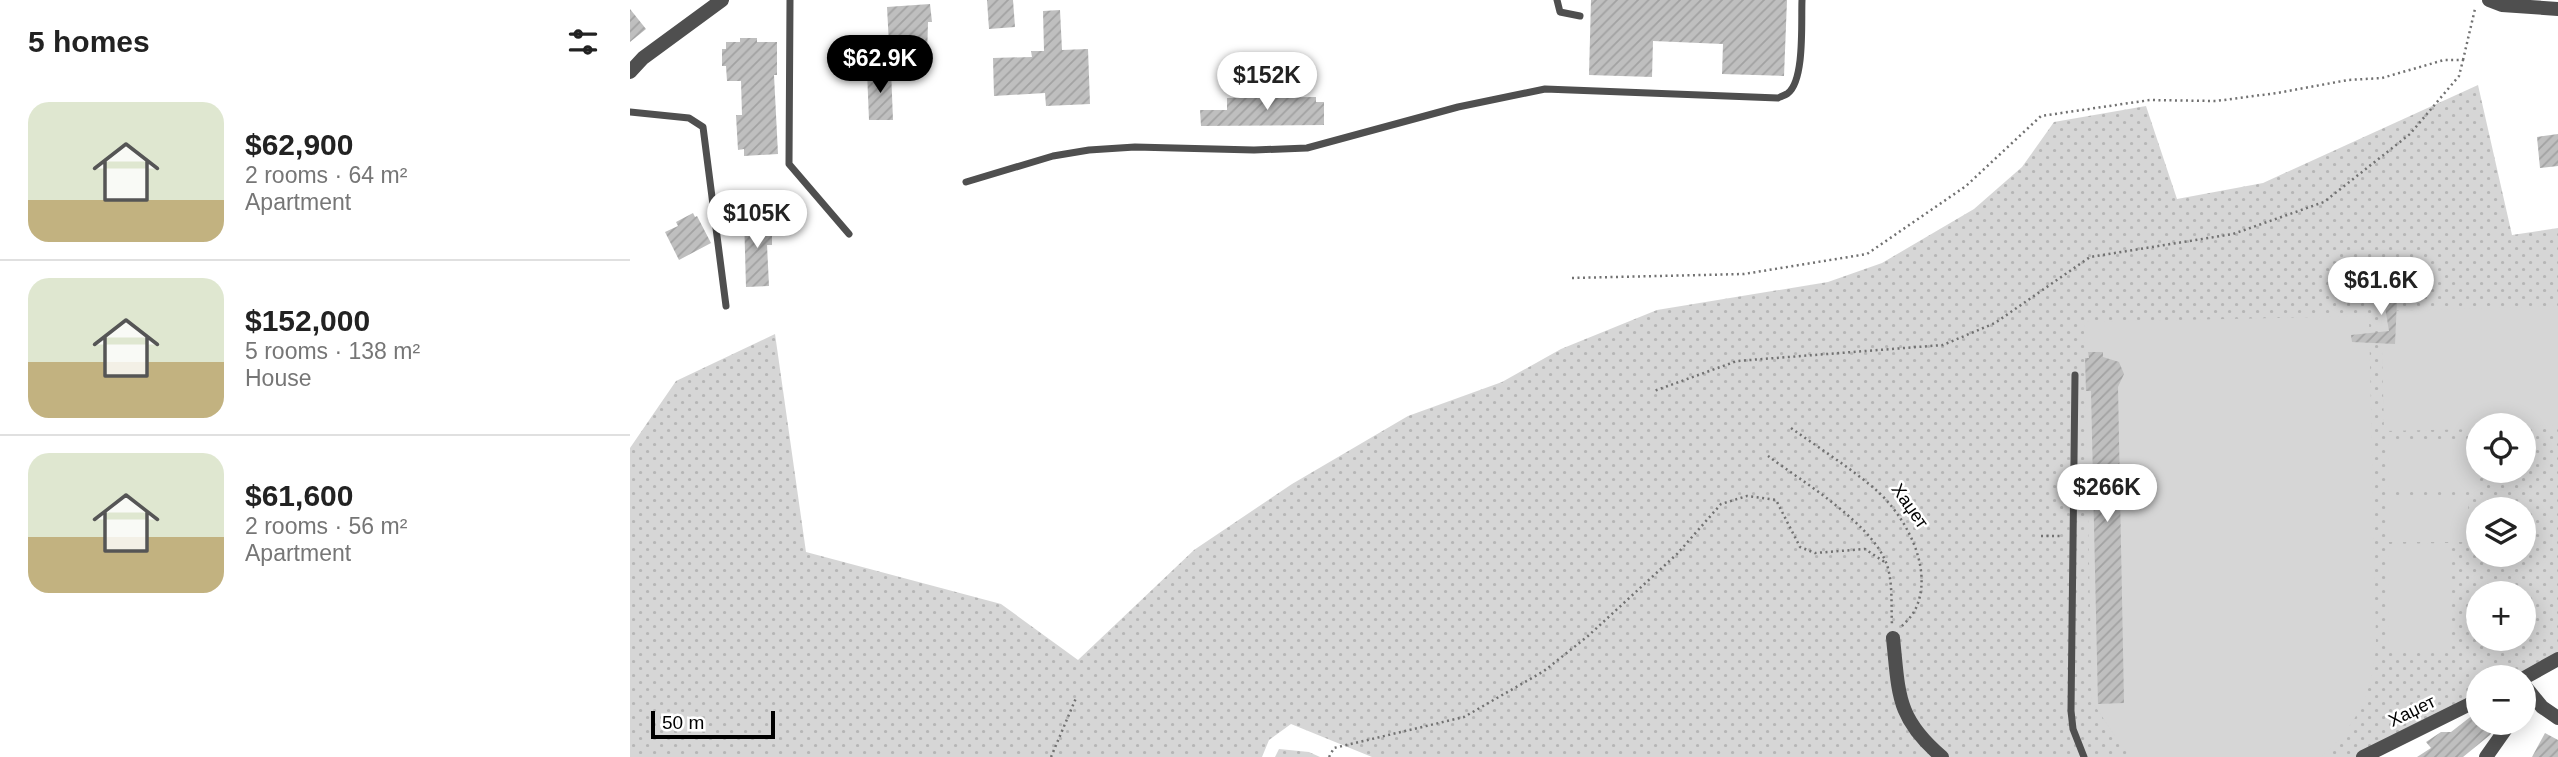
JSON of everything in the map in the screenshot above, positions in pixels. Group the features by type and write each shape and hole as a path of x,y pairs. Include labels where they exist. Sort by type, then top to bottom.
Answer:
{"street":[{"path":"630,72 643,58 722,0"},
{"path":"2488,0 2502,5 2558,9"},
{"path":"1893,638 1899,699 1906,718 1923,741 1942,757"},
{"path":"2536,671 2558,659"},
{"path":"2536,701 2558,718"},
{"name":"Хаџет","path":"2363,757 2466,706"},
{"path":"2486,757 2502,735"}],"lane":[{"path":"790,0 789,164 849,234"},
{"path":"1557,0 1560,12 1580,16"},
{"path":"966,182 1054,156 1089,150 1135,146 1307,149 1458,107 1545,89 1778,98 1788,93 1795,84 1800,56 1802,0"},
{"path":"630,112 689,118 703,127 726,306"},
{"path":"2075,375 2071,711 2073,729 2084,757"}],"path":[{"path":"1654,391 1737,361 1943,345 1995,323 2090,257 2233,234 2324,202 2410,134 2459,76 2477,0"},
{"path":"1572,278 1744,274 1867,254 1966,186 2041,116 2150,100 2216,101 2265,95 2348,80 2382,78 2444,60 2463,60"},
{"name":"Хаџет","path":"1791,428 1876,490 1895,511 1917,551 1922,580 1915,610 1893,638"},
{"path":"1768,456 1857,523 1875,544 1889,572 1893,638"},
{"path":"1329,757 1334,748 1464,717 1544,671 1588,636 1677,554 1721,504 1747,496 1776,500 1800,547 1815,553 1865,549 1886,563"},
{"path":"2040,536 2065,536"},
{"path":"1051,757 1076,698"}],"shaded area":[{"path":"2478,85 2512,235 2558,228 2558,659 2536,671 2536,665 2466,665 2466,706 2363,757 1372,757 1291,724 1269,740 1262,757 630,757 630,448 676,381 775,334 806,552 1001,604 1078,660 1194,550 1292,484 1408,416 1502,382 1561,349 1657,310 1828,282 1882,263 1974,209 2022,167 2054,122 2146,106 2177,199 2263,183"},
{"path":"2558,306 2558,426 2536,426 2536,413 2466,413 2466,429 2384,431 2381,311"},
{"path":"2369,316 2376,643 2372,676 2354,720 2321,757 2141,757 2115,736 2092,705 2084,322"},
{"path":"2389,440 2466,440 2466,483 2477,483 2477,490 2389,490"},
{"path":"2388,496 2468,496 2466,542 2388,542"},
{"path":"2449,543 2449,650 2389,650 2389,544"},
{"path":"1279,749 1309,752 1320,757 1275,757"}],"building":[{"path":"987,0 1013,0 1015,27 989,29"},
{"path":"1591,0 1787,0 1784,76 1722,74 1723,44 1653,41 1652,77 1589,75"},
{"path":"930,4 932,22 928,22 927,58 914,58 914,63 890,63 887,7"},
{"path":"630,9 646,29 630,42"},
{"path":"1060,10 1062,50 1088,49 1090,104 1046,106 1045,93 994,96 993,58 1032,57 1031,51 1044,51 1043,11"},
{"path":"740,38 757,38 757,42 777,42 777,75 774,75 778,154 744,156 744,149 738,150 736,115 742,115 741,81 727,81 726,66 722,66 722,49 726,49 726,42 740,42"},
{"path":"891,70 893,120 869,120 867,71"},
{"path":"1316,97 1316,102 1324,102 1324,125 1201,126 1200,110 1227,110 1227,98"},
{"path":"2558,134 2558,166 2540,168 2537,137"},
{"path":"693,213 711,243 679,260 665,232 678,226 676,222"},
{"path":"744,216 772,216 772,245 767,245 769,286 746,287"},
{"path":"2363,289 2400,291 2401,300 2397,300 2395,344 2352,342 2351,335 2389,331 2384,301 2363,303"},
{"path":"2088,352 2103,352 2103,357 2119,362 2124,374 2118,387 2124,703 2098,704 2091,391 2086,391 2085,358 2089,358"},
{"path":"2466,720 2466,735 2490,735 2463,757 2417,757 2431,748 2426,742 2441,732 2451,732"},
{"path":"2545,733 2558,740 2558,757 2532,757"}]}
